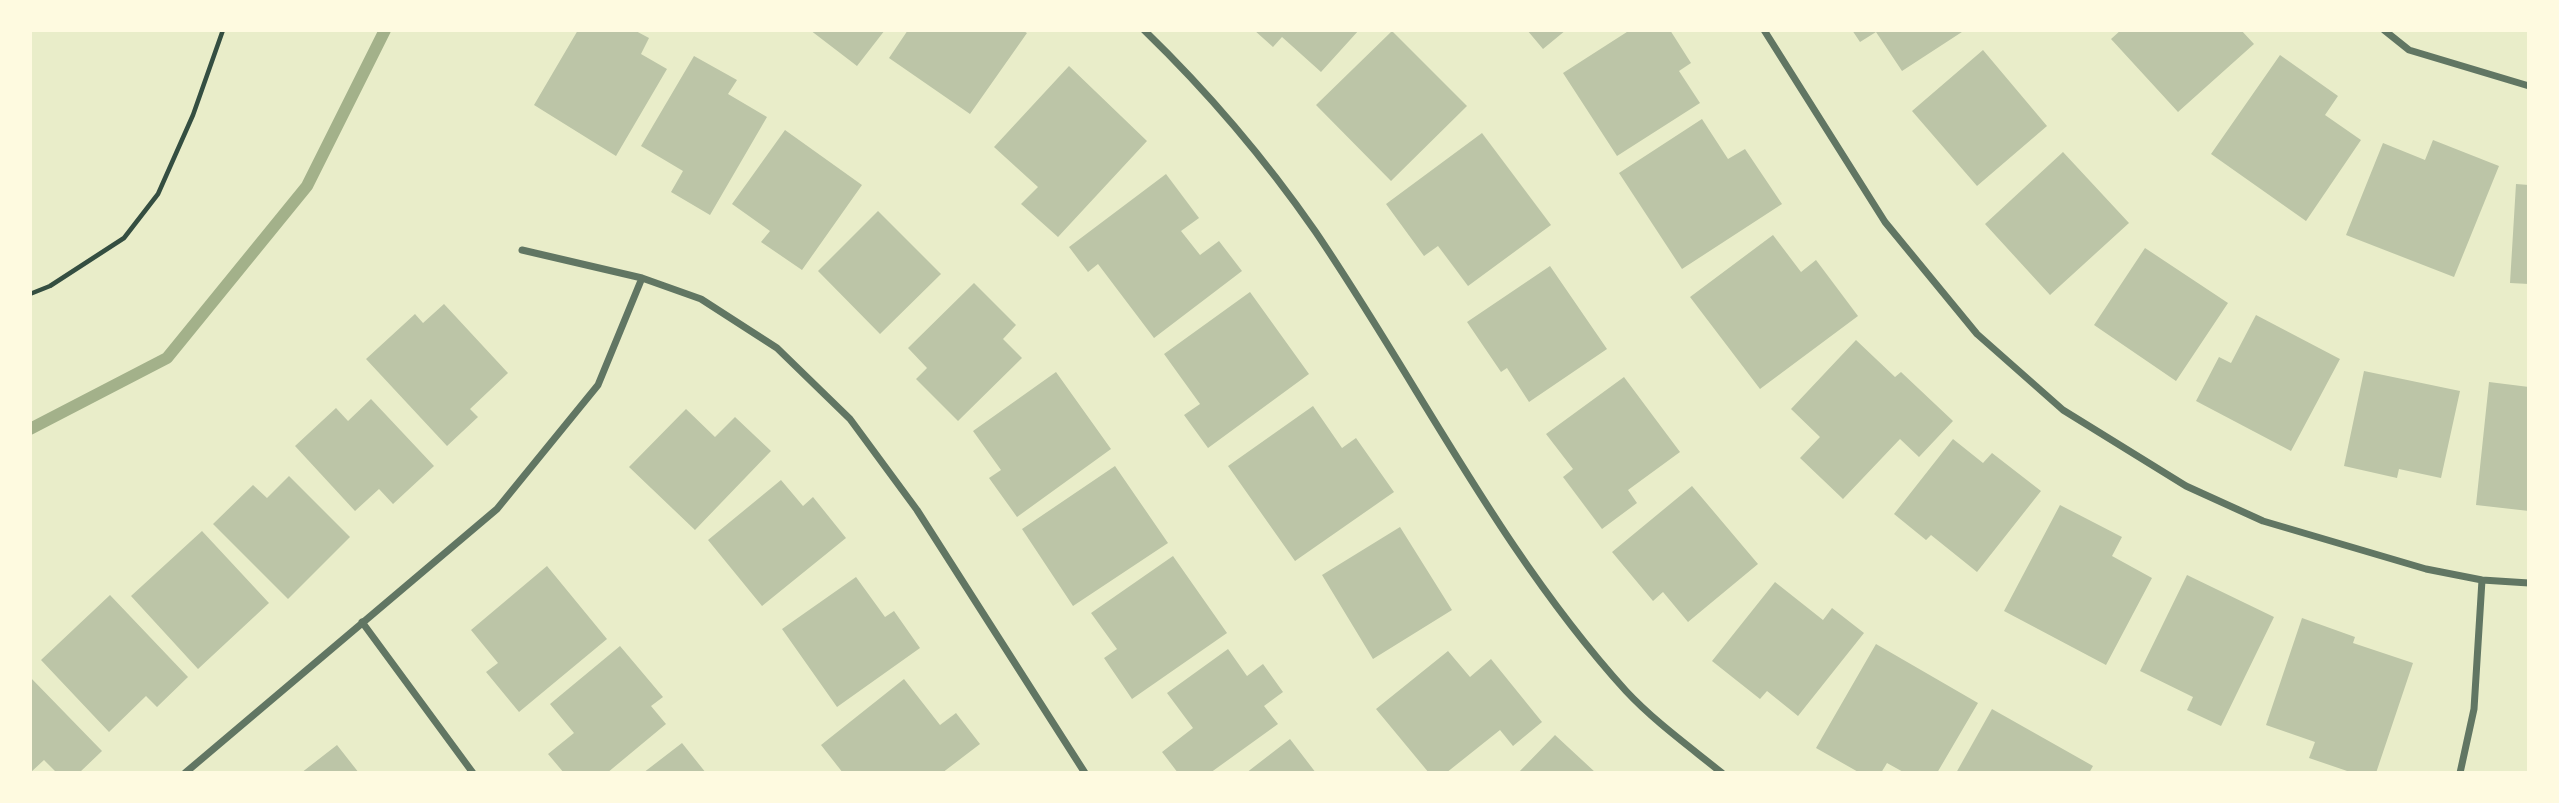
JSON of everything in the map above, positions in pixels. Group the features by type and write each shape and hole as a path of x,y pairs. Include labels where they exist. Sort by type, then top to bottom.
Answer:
{"street":[{"path":"1144,30 1219,110 1263,162 1315,231 1495,517 1559,612 1628,693 1722,773"},
{"path":"1763,30 1885,222 1977,334 2063,410 2186,486 2263,521 2426,569 2483,580 2529,583"},
{"path":"2384,30 2409,50 2529,86"},
{"path":"522,250 642,278 701,299 777,348 850,419 916,510 1085,773"},
{"path":"185,773 497,509 598,385 642,278"},
{"path":"2459,773 2474,709 2483,580"},
{"path":"362,622 472,773"}],"path":[{"path":"30,294 50,286 124,238 158,194 193,115 223,30"}],"building":[{"path":"578,30 634,30 649,38 641,54 667,69 616,156 534,105"},
{"path":"810,30 885,30 857,66"},
{"path":"908,30 1022,30 1027,33 970,114 889,58"},
{"path":"1254,30 1359,30 1321,72 1282,37 1273,47"},
{"path":"1527,30 1566,30 1543,49"},
{"path":"1630,30 1670,30 1691,63 1679,71 1700,103 1617,156 1563,73"},
{"path":"1852,30 1965,30 1902,71 1876,32 1860,42"},
{"path":"2121,30 2241,30 2254,44 2178,112 2111,39"},
{"path":"1392,31 1467,106 1391,181 1316,105"},
{"path":"1983,50 2047,126 1977,186 1912,111"},
{"path":"2280,55 2338,96 2325,115 2361,140 2306,221 2211,154"},
{"path":"694,56 737,80 728,94 767,117 710,215 671,192 683,171 641,146"},
{"path":"1069,66 1147,141 1058,237 1021,204 1038,187 994,147"},
{"path":"1702,119 1728,159 1745,149 1782,204 1682,269 1619,173"},
{"path":"785,130 862,185 802,270 761,242 770,231 732,204"},
{"path":"1482,133 1551,225 1468,286 1438,246 1424,256 1386,204"},
{"path":"2433,140 2499,166 2454,277 2346,235 2383,143 2425,160"},
{"path":"2063,152 2129,223 2050,295 1985,224"},
{"path":"1166,174 1199,218 1181,231 1200,255 1219,241 1242,271 1154,338 1098,264 1088,272 1069,247"},
{"path":"2516,184 2529,185 2529,284 2510,283"},
{"path":"878,211 941,274 880,334 818,271"},
{"path":"1773,235 1801,272 1816,260 1858,316 1760,389 1690,297"},
{"path":"2145,248 2228,303 2176,381 2094,325"},
{"path":"1550,266 1607,349 1529,402 1507,368 1501,372 1467,322"},
{"path":"974,283 1016,325 1003,339 1022,358 958,421 916,379 927,368 908,348"},
{"path":"1250,292 1309,374 1208,448 1184,415 1200,404 1164,354"},
{"path":"444,304 508,373 470,409 478,417 447,446 366,359 415,314 423,323"},
{"path":"2256,315 2340,359 2291,451 2196,401 2219,357 2231,363"},
{"path":"1856,340 1895,377 1901,372 1953,421 1919,457 1900,439 1843,499 1800,458 1820,437 1791,409"},
{"path":"2364,371 2460,391 2441,478 2399,469 2397,478 2344,466"},
{"path":"1056,372 1111,449 1017,517 989,478 1001,470 973,431"},
{"path":"1624,377 1680,452 1628,490 1637,503 1602,529 1563,477 1573,469 1546,434"},
{"path":"2489,382 2529,387 2529,511 2476,505"},
{"path":"371,399 434,466 393,504 379,489 355,511 295,446 336,408 348,421"},
{"path":"1313,406 1342,448 1356,438 1394,492 1295,561 1228,466"},
{"path":"686,409 715,437 735,417 771,451 695,530 629,467"},
{"path":"1953,439 1983,463 1992,453 2041,491 1977,572 1931,535 1926,540 1894,514"},
{"path":"1115,466 1168,543 1073,606 1022,529"},
{"path":"289,476 350,537 288,599 213,524 253,485 267,498"},
{"path":"781,480 803,506 813,497 846,538 762,606 708,540"},
{"path":"1692,486 1758,564 1688,622 1663,592 1653,601 1612,552"},
{"path":"2060,505 2122,537 2112,556 2152,578 2106,665 2004,611"},
{"path":"1400,527 1452,610 1373,659 1322,575"},
{"path":"202,531 269,603 198,669 131,596"},
{"path":"1173,556 1227,633 1132,699 1104,658 1117,649 1091,613"},
{"path":"547,566 607,639 519,712 486,672 498,663 471,630"},
{"path":"2187,575 2274,617 2221,726 2187,710 2193,697 2140,671"},
{"path":"856,577 885,617 894,611 920,648 837,707 782,629"},
{"path":"1775,582 1823,620 1832,608 1864,633 1798,716 1767,691 1760,699 1712,661"},
{"path":"110,595 188,677 157,707 146,696 109,732 41,660"},
{"path":"2302,618 2355,637 2353,643 2413,663 2376,773 2353,773 2309,758 2315,742 2266,725"},
{"path":"1876,644 1978,703 1937,773 1905,773 1887,763 1881,773 1860,773 1816,748"},
{"path":"620,646 663,697 651,706 666,724 607,773 564,773 548,754 574,733 550,704"},
{"path":"1228,649 1247,676 1263,664 1283,692 1264,706 1278,724 1210,773 1178,773 1162,752 1193,728 1167,693"},
{"path":"1448,651 1470,677 1491,659 1542,722 1513,746 1500,730 1446,773 1429,773 1376,709"},
{"path":"30,677 102,751 79,773 57,773 44,760 30,773"},
{"path":"904,679 940,725 956,713 980,744 942,773 843,773 821,745"},
{"path":"1992,709 2093,766 2089,773 1956,773"},
{"path":"1555,735 1596,773 1518,773"},
{"path":"1290,739 1316,773 1246,773"},
{"path":"682,743 706,773 643,773"},
{"path":"337,745 359,773 301,773"}],"waterway":[{"path":"30,429 167,358 307,186 385,30"}]}
